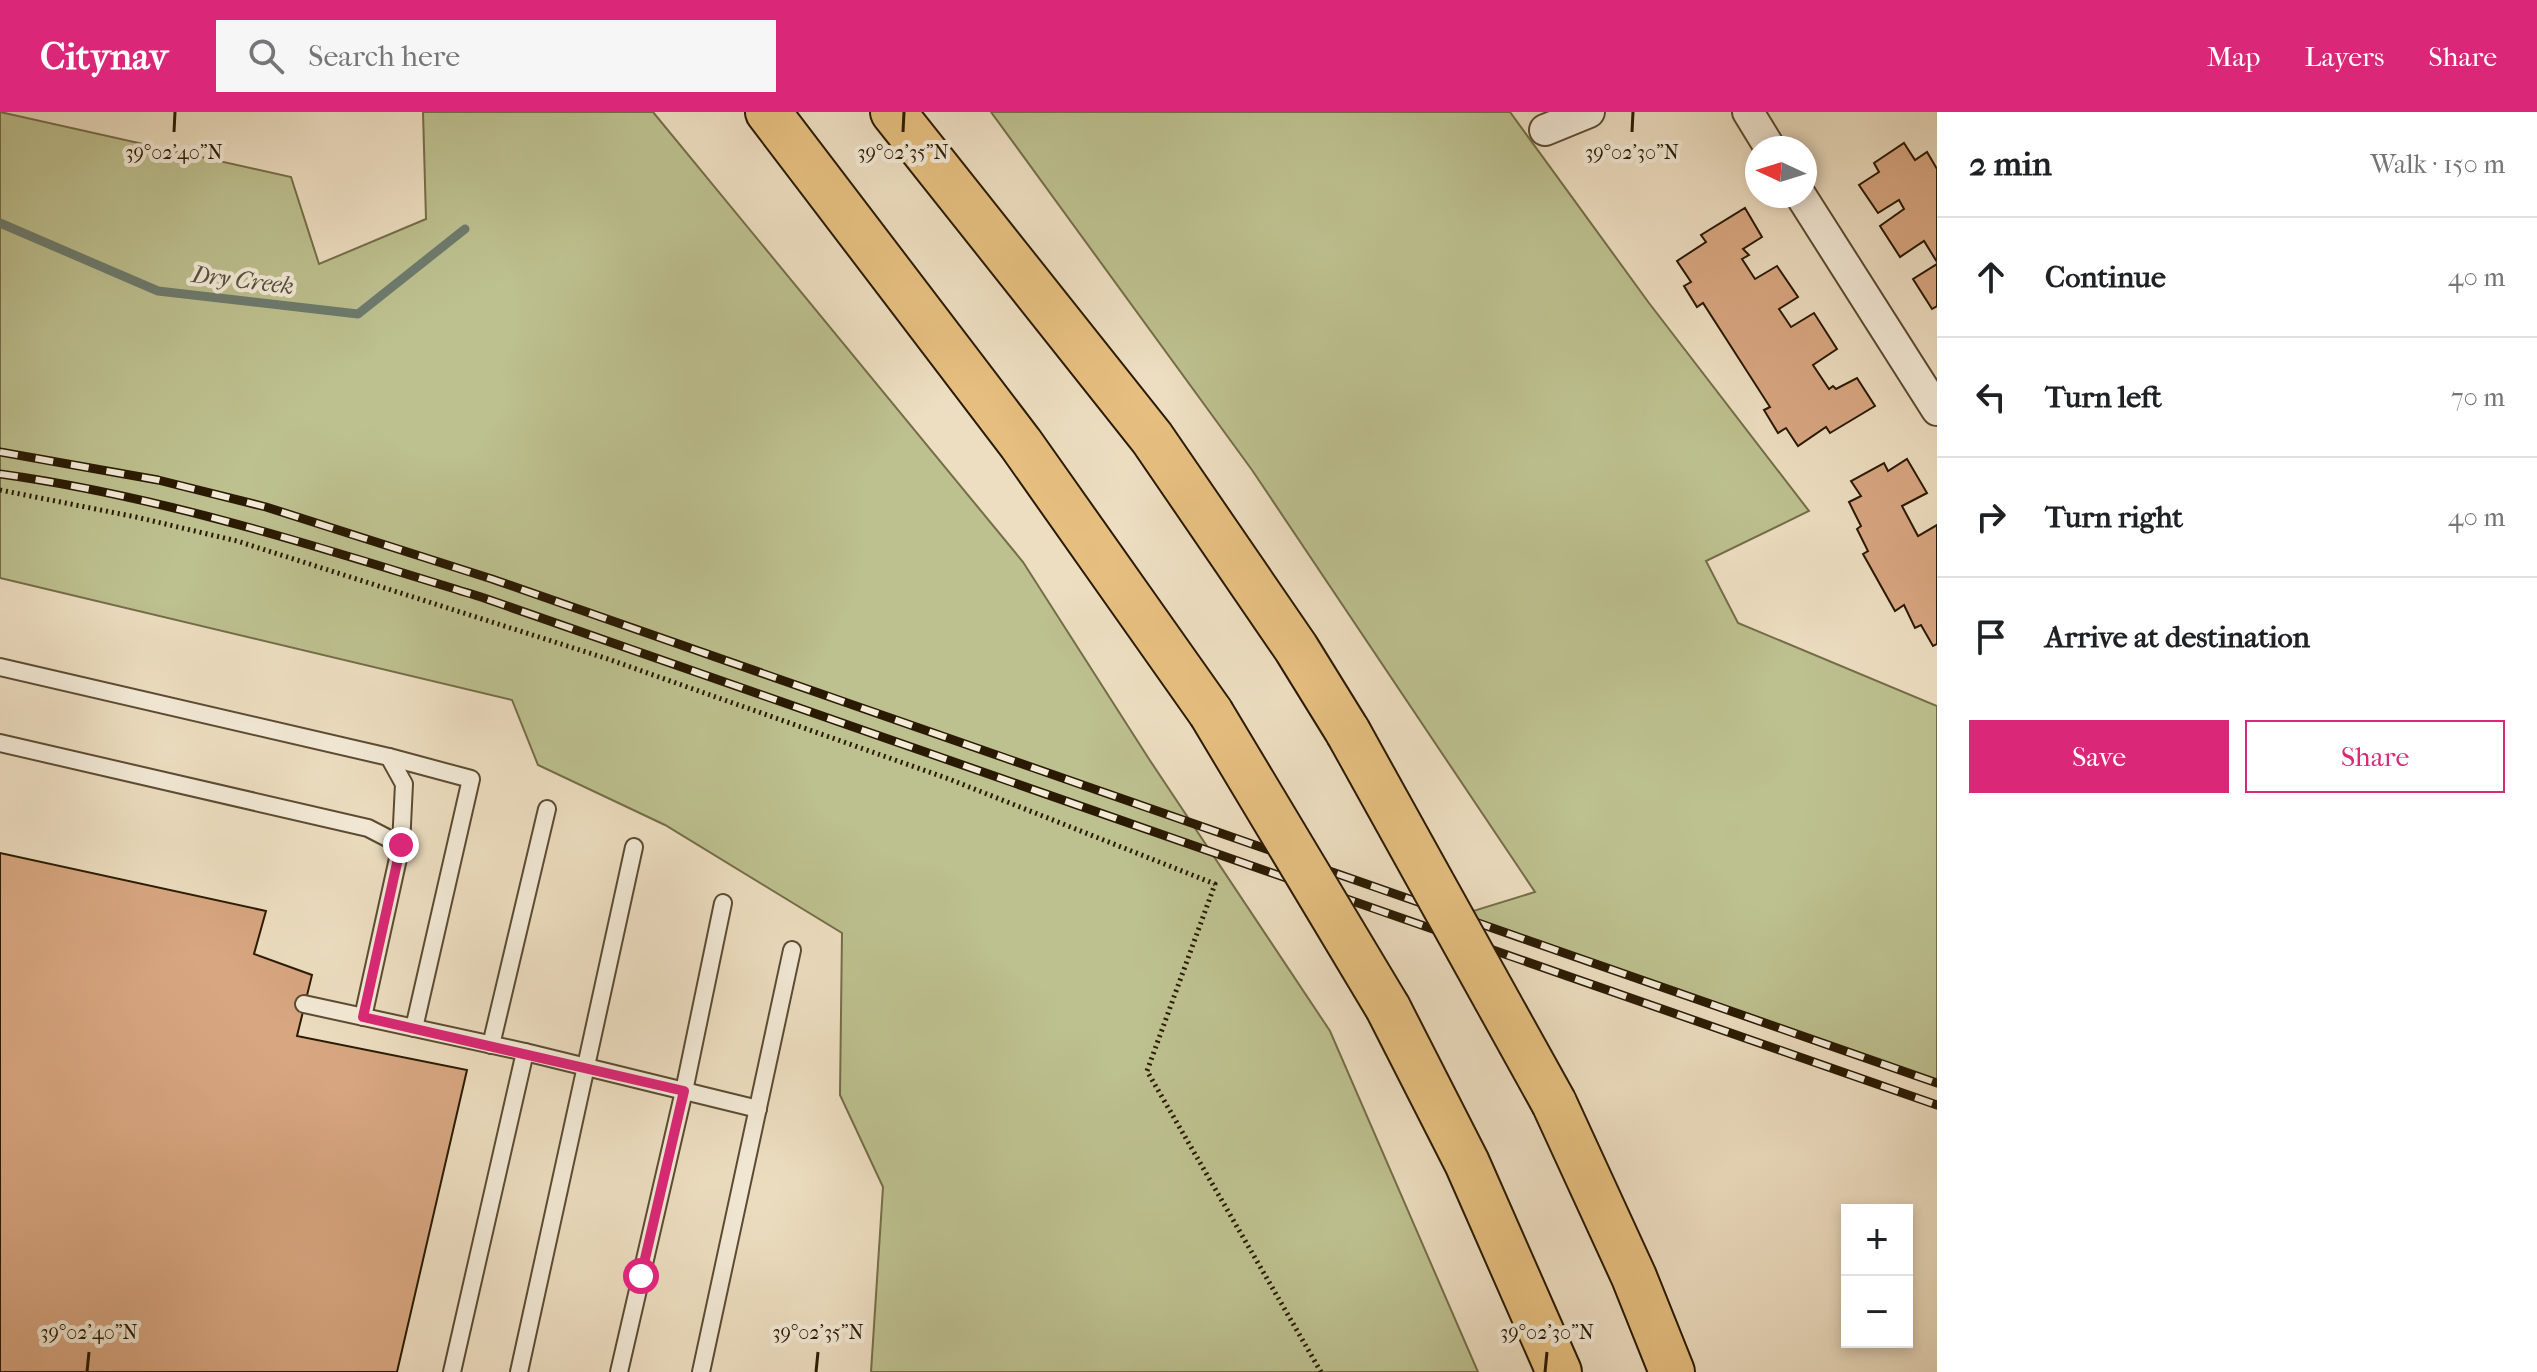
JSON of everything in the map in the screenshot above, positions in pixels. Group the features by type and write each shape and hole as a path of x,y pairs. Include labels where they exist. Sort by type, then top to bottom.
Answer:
{"highway":[{"path":"768,112 1021,444 1211,713 1388,1008 1467,1163 1559,1372"},
{"path":"893,112 1152,438 1296,648 1348,732 1554,1103 1634,1277 1672,1372"}],"street":[{"path":"1545,130 1589,112"},
{"path":"1748,112 1763,136"},
{"path":"1809,208 1937,410"}],"lane":[{"path":"0,667 389,757 471,779 414,1028"},
{"path":"0,743 368,828 401,845"},
{"path":"363,1017 401,845 404,784 389,757"},
{"path":"491,1045 547,809"},
{"path":"519,1372 634,847"},
{"path":"619,1372 684,1091 723,903"},
{"path":"701,1372 792,950"},
{"path":"304,1004 525,1052 758,1109"},
{"path":"452,1372 525,1052"}],"path":[{"path":"0,490 237,541 605,658 949,779 1215,884 1147,1071 1321,1372"}],"green space":[{"path":"0,112 291,177 319,264 426,219 423,112 653,112 1023,562 1149,759 1330,1031 1478,1372 871,1372 883,1187 840,1095 842,933 665,825 538,765 512,700 0,578"},
{"path":"991,112 1510,112 1649,303 1809,511 1706,561 1738,623 1937,706 1937,1083 1457,916 1535,892 1252,470"}],"building":[{"path":"1904,143 1915,160 1927,152 1937,169 1937,262 1924,241 1900,257 1880,226 1904,209 1899,200 1878,213 1859,185 1879,172 1874,163"},
{"path":"1745,208 1762,237 1743,249 1749,255 1742,259 1755,279 1777,266 1798,297 1779,309 1791,327 1814,313 1837,349 1813,365 1829,389 1833,386 1836,389 1857,378 1875,406 1830,433 1826,427 1798,446 1786,428 1778,433 1764,410 1770,407 1703,303 1697,307 1684,286 1691,282 1677,261 1706,242 1701,235"},
{"path":"1937,264 1937,306 1932,309 1913,279"},
{"path":"1907,459 1927,493 1902,506 1918,536 1937,525 1937,644 1933,646 1921,625 1915,628 1904,605 1895,611 1863,554 1868,551 1857,529 1861,526 1849,502 1861,496 1851,481 1884,463 1888,471"},
{"path":"0,853 266,911 254,954 312,975 297,1036 467,1070 397,1372 0,1372"}],"waterway":[{"name":"Dry Creek","path":"0,223 158,291 358,314 465,229"}],"railway":[{"path":"0,452 158,480 266,507 492,579 1937,1083"},
{"path":"0,474 184,510 484,598 1937,1105"}],"route":[{"path":"401,845 363,1017 684,1091 641,1276"}]}
